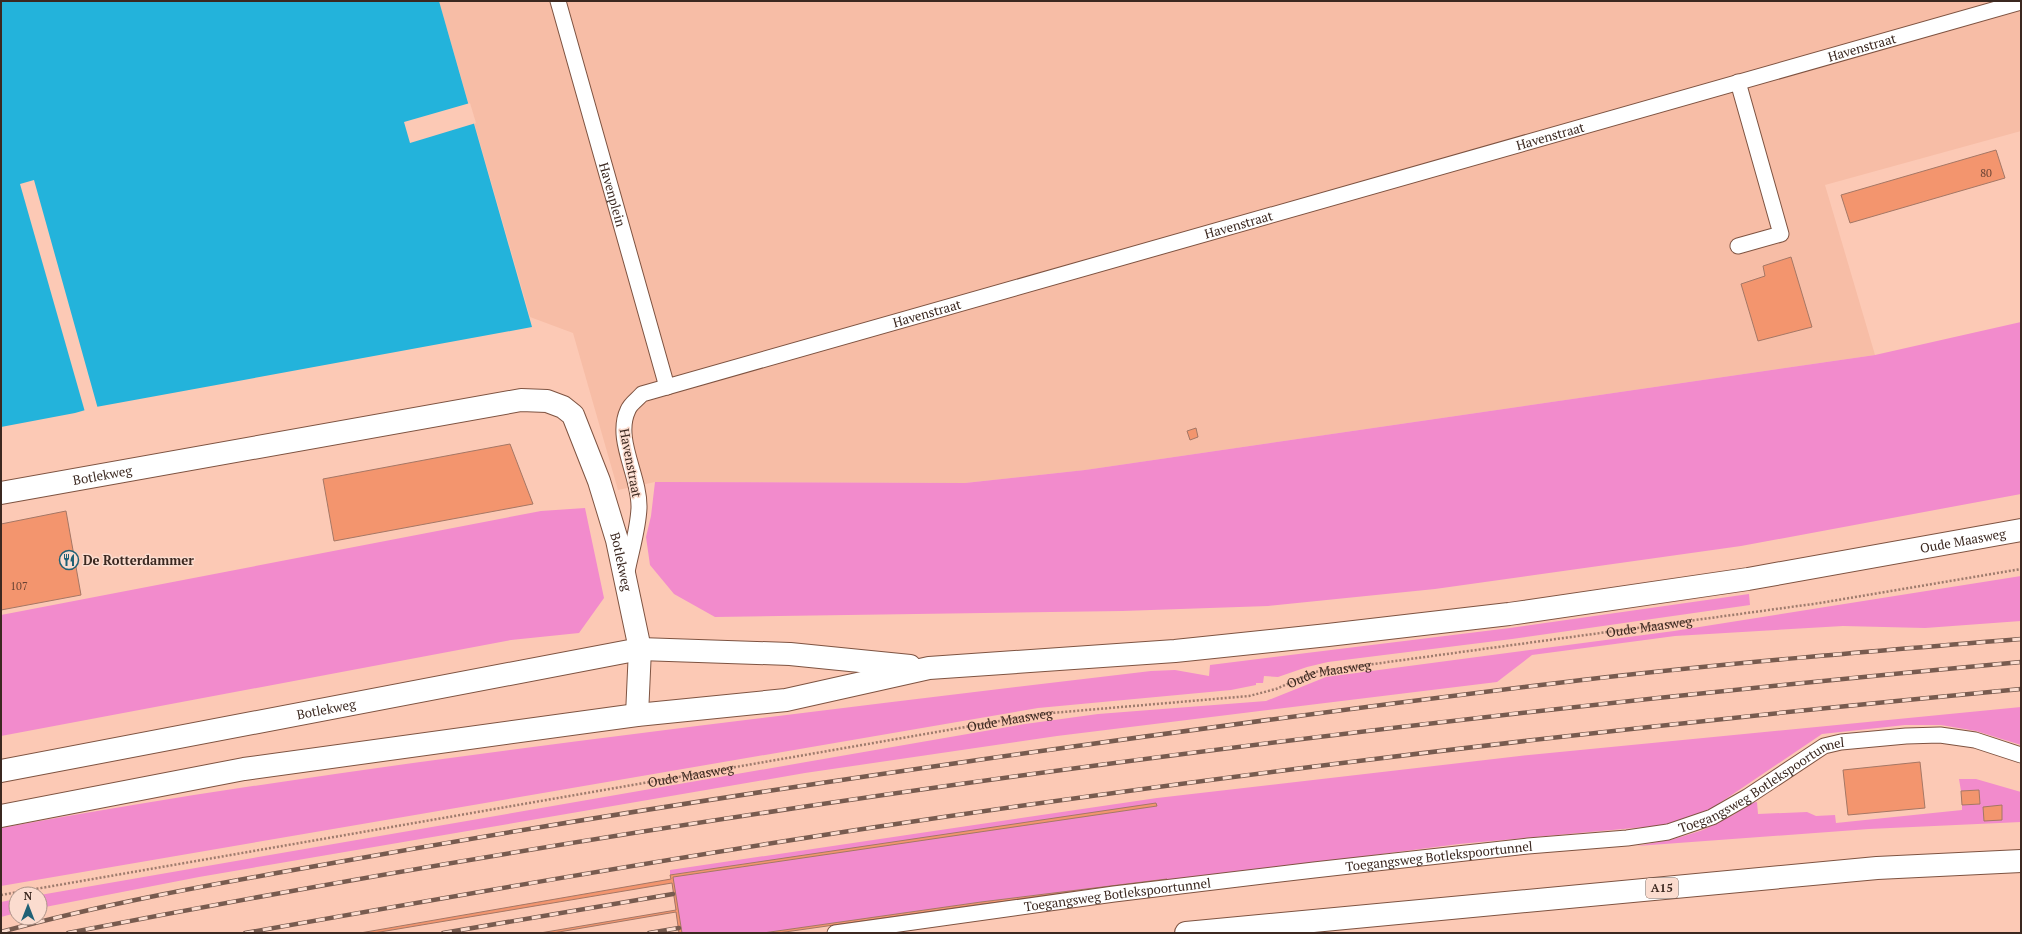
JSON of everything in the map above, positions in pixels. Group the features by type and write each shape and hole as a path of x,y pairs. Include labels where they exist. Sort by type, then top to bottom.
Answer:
{"main road":[{"name":"Botlekweg","path":"1,493 521,400 548,401 563,407 573,415 599,481 618,540 640,649 1,771"},
{"name":"Oude Maasweg","path":"637,715 786,700 929,668 1183,650 1509,614 1748,579 2021,530"},
{"name":"Oude Maasweg","path":"640,649 790,654 929,668"},
{"path":"1,816 244,768 637,715 640,649"},
{"name":"A15","path":"1186,933 1878,868 2021,861"},
{"name":"A15","path":"1231,933 1303,921"}],"lane":[{"name":"Havenplein","path":"558,1 667,387"},
{"name":"Havenstraat","path":"625,578 636,530 639,508 637,486 624,438 622,424 628,408 642,394 2021,2"},
{"path":"1738,82 1781,234 1738,246"},
{"name":"Toegangsweg Botlekspoortunnel","path":"835,933 1106,895 1528,846 1627,838 1668,832 1712,817 1747,797 1824,746 1842,742 1906,736 1940,735 1975,740 2021,755"}],"path":[{"name":"Oude Maasweg","path":"1,895 1040,714 1249,696 1276,689 1315,672 1790,607 2021,569"}],"shaded area":[{"path":"439,1 2021,1 2021,131 1825,185 1875,355 1085,470 965,483 655,482 618,490 573,333 530,317"},
{"path":"2021,322 2021,494 1741,546 1435,589 1268,606 1122,611 715,617 674,594 650,565 646,537 651,516 655,482 965,483 1085,470 1875,355"},
{"path":"585,508 604,598 579,633 511,640 1,736 1,615 541,511"},
{"path":"2021,576 2021,621 1925,628 1843,626 1675,636 1532,655 1497,682 1057,736 805,773 199,877 48,906 48,894 1025,724 1098,714 1266,701 1326,677 1674,631"},
{"path":"1749,594 1750,605 1512,639 1328,662 1307,667 1278,677 1264,676 1263,683 1256,683 1256,685 1231,690 1038,708 1,886 1,828 161,800 561,743 1151,671 1175,670 1209,676 1210,665 1510,628"},
{"path":"2021,707 2021,745 1976,731 1941,725 1905,725 1822,734 1708,811 1667,825 1459,844 1167,882 1167,879 981,902 763,933 679,933 671,877 1157,806 1156,804 670,875 670,870 1157,798 1529,755"},
{"path":"1959,779 1976,779 2021,792 2021,822 1869,829 1637,846 1674,839 1703,830 1735,814 1750,803 1757,802 1758,814 1807,812 1816,816 1835,815 1836,823 1962,810 1962,805 1980,804 1979,790 1961,791"},
{"path":"8,901 8,915 1,917 1,902"}],"water":[{"path":"1,1 439,1 532,327 96,407 75,413 1,427"}],"pier":[{"path":"470,103 476,123 410,143 404,122"},
{"path":"34,180 98,409 85,412 20,184"}],"building":[{"path":"1996,150 2005,178 1850,223 1841,195"},
{"path":"1791,257 1812,327 1758,341 1741,284 1765,276 1763,266"},
{"path":"1196,428 1198,437 1190,440 1187,431"},
{"path":"510,444 533,504 334,541 323,479"},
{"path":"66,511 81,595 1,610 1,524"},
{"path":"1920,762 1925,808 1848,815 1843,770"},
{"path":"1979,790 1980,804 1962,805 1961,791"},
{"path":"1156,803 1157,806 673,877 682,933 679,933 676,912 553,933 540,933 676,910 672,883 374,933 360,933 671,879 670,875"},
{"path":"2002,805 2002,820 1984,821 1983,807"},
{"path":"1167,879 1167,882 982,904 778,933 763,933 981,902"}],"railway":[{"path":"1,932 124,902 387,853 659,808 971,761 1175,732 1582,680 1746,663 2021,639"},
{"path":"68,933 310,888 553,846 797,808 1041,773 1285,741 1530,712 2021,662"},
{"path":"245,933 560,878 797,839 1161,786 1591,733 2021,689"},
{"path":"443,933 673,894"},
{"path":"649,933 679,928"}],"place":[{"name":"De Rotterdammer","path":"69,560"}]}
